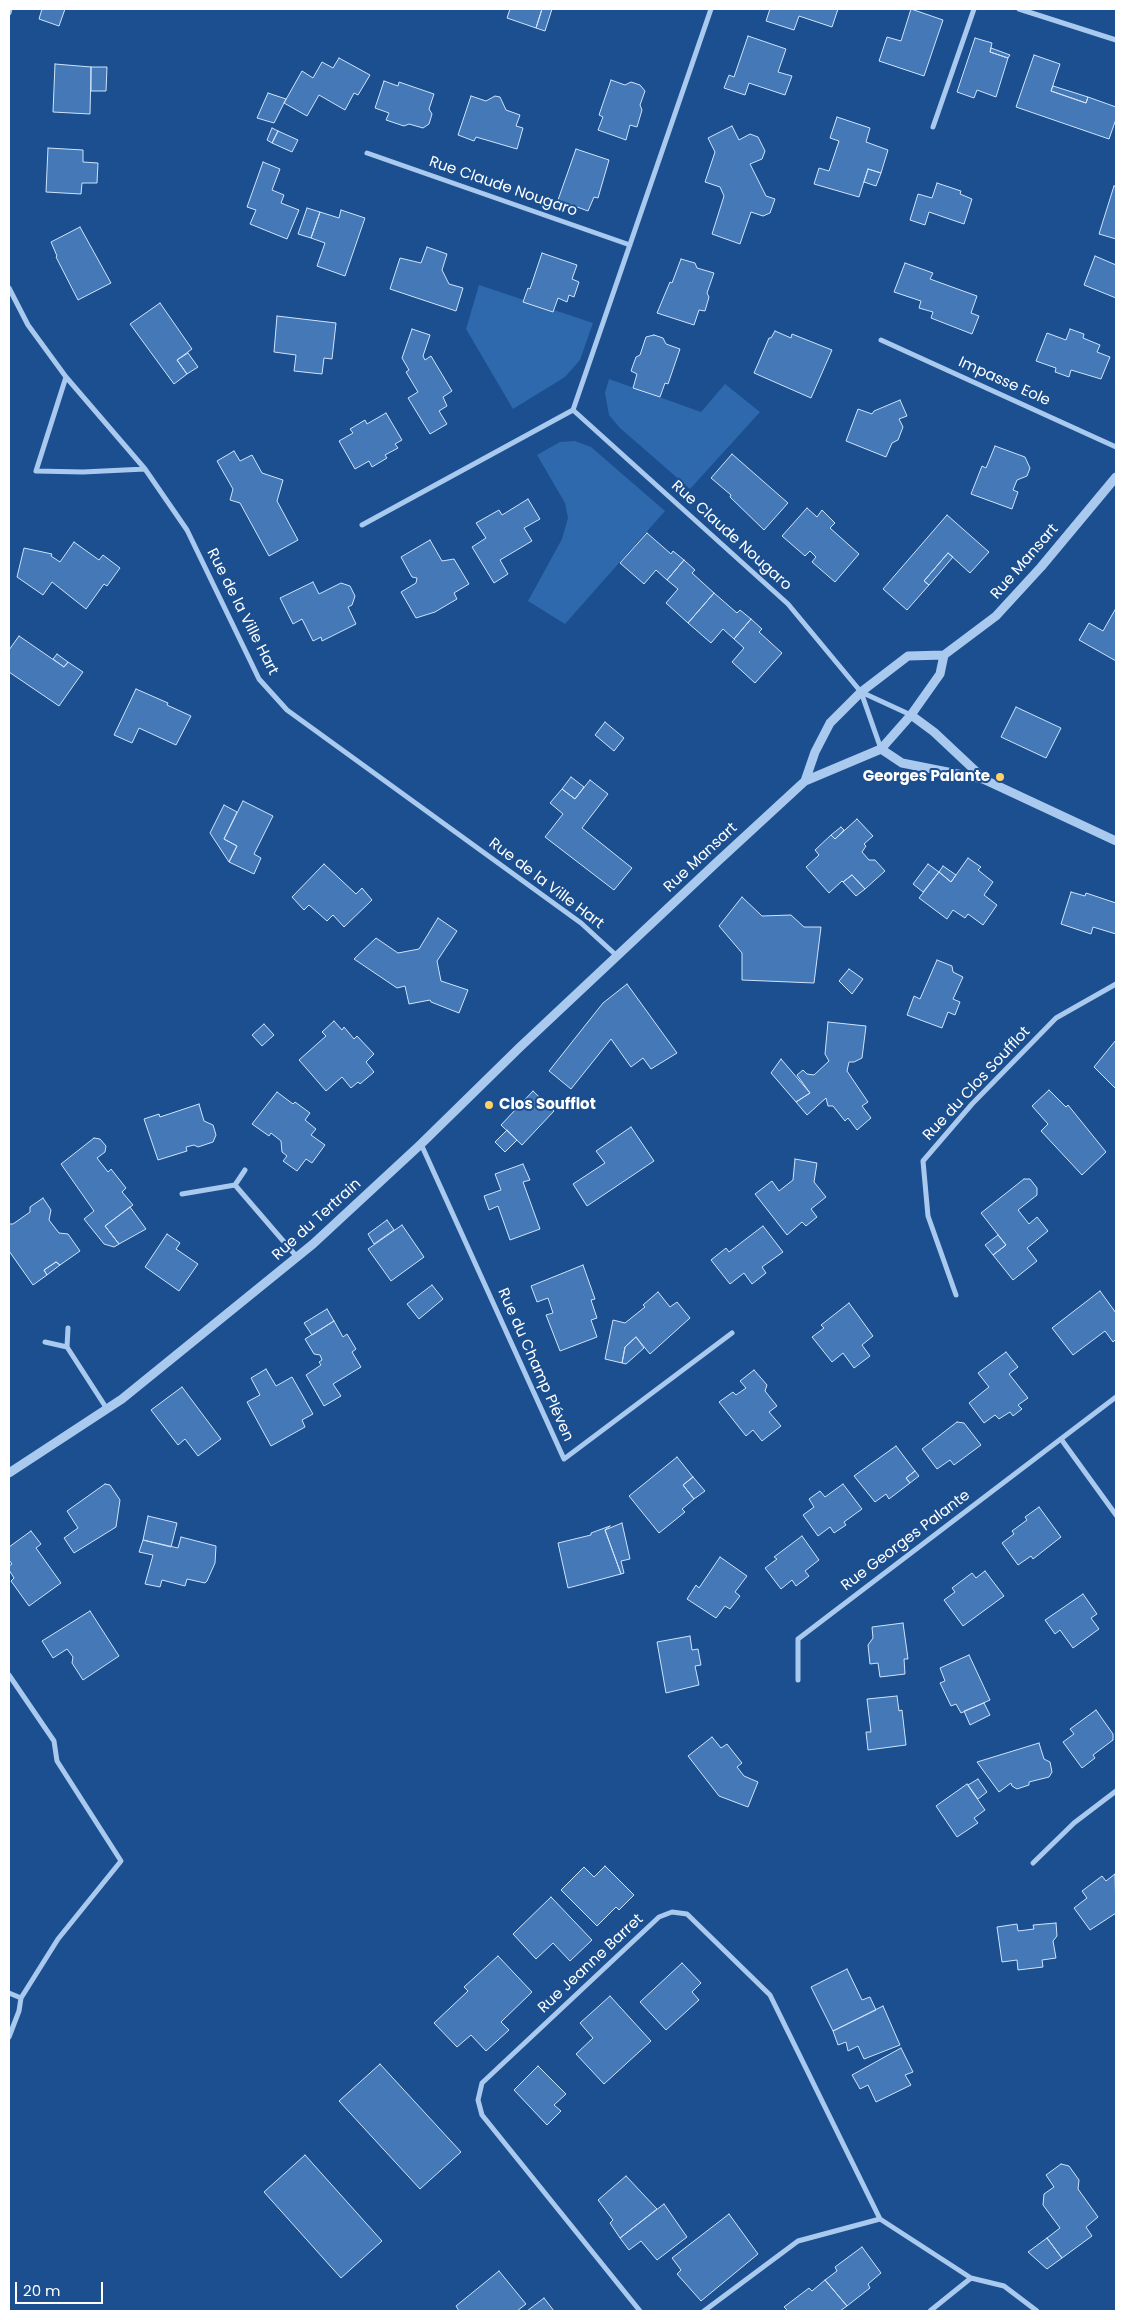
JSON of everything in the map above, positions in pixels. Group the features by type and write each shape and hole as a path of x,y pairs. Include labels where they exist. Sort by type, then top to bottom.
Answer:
{"street":[{"path":"9,13 10,9"},
{"path":"362,525 573,410 711,9"},
{"path":"933,127 974,9"},
{"path":"1020,9 1116,40"},
{"name":"Rue Claude Nougaro","path":"367,153 630,245"},
{"name":"Rue de la Ville Hart","path":"9,288 28,325 66,377 145,469 187,530 259,679 287,710 581,923 617,956"},
{"name":"Impasse Eole","path":"882,340 1116,447"},
{"path":"66,377 36,471 83,472 145,469"},
{"name":"Rue Claude Nougaro","path":"573,410 788,604 860,692"},
{"name":"Rue Mansart","path":"805,782 815,752 830,723 860,692 908,656 944,655 996,616 1042,567 1116,477"},
{"name":"Rue Mansart","path":"617,956 805,782 881,749 911,715 940,674 944,655"},
{"path":"860,692 911,715 934,732 983,779"},
{"path":"860,692 881,749 902,763 983,779 1116,842"},
{"name":"Rue du Tertrain","path":"9,1472 122,1399 297,1257 421,1144 617,956"},
{"name":"Rue du Clos Soufflot","path":"956,1294 928,1216 923,1161 972,1104 1056,1018 1116,984"},
{"name":"Rue du Champ Pléven","path":"421,1144 564,1459 732,1333"},
{"path":"182,1194 235,1185 245,1170"},
{"path":"235,1185 297,1257"},
{"path":"68,1328 67,1347 107,1409"},
{"path":"45,1342 67,1347"},
{"name":"Rue Georges Palante","path":"798,1680 798,1639 1116,1397"},
{"path":"1061,1439 1116,1515"},
{"path":"9,1675 54,1741 57,1761 121,1861 58,1939 21,1998 19,2011 9,2036"},
{"path":"1034,1863 1074,1823 1116,1792"},
{"name":"Rue Jeanne Barret","path":"640,2311 482,2116 478,2100 482,2083 659,1917 672,1912 687,1914 770,1995 880,2219"},
{"path":"9,1993 21,1998"},
{"path":"704,2311 798,2241 880,2219 971,2278 1004,2286 1037,2311"},
{"path":"930,2311 971,2278"}],"shaded area":[{"path":"479,285 593,323 580,360 565,377 513,409 466,329"},
{"path":"609,379 701,412 725,384 760,412 690,489 620,428 609,415 605,393"},
{"path":"575,441 591,447 665,511 565,624 528,601 562,539 568,518 565,503 537,455 560,442"}],"building":[{"path":"42,9 65,9 59,26 39,19"},
{"path":"510,9 542,9 536,28 507,18"},
{"path":"542,9 552,9 545,31 536,28"},
{"path":"770,9 838,9 832,27 799,16 794,30 766,21"},
{"path":"911,9 943,20 924,76 879,61 887,37 901,41"},
{"path":"748,36 786,49 778,72 792,76 785,95 749,83 745,95 724,88 729,75 734,77"},
{"path":"975,38 992,43 990,52 1008,58 996,97 977,90 974,98 957,92"},
{"path":"991,48 1010,55 1008,58 990,52"},
{"path":"1034,55 1060,64 1051,91 1086,103 1088,97 1116,107 1116,119 1109,139 1016,107"},
{"path":"339,58 370,75 358,95 354,93 345,110 319,95 307,116 284,103 302,71 313,78 322,62 333,68"},
{"path":"55,64 91,67 90,114 53,112"},
{"path":"91,67 107,67 106,91 91,91"},
{"path":"611,80 625,85 631,82 640,85 645,91 640,105 642,110 637,127 630,125 626,140 598,130 603,117 599,115"},
{"path":"384,81 398,86 399,82 434,94 429,109 432,114 429,124 423,128 409,124 404,126 386,120 389,113 375,108"},
{"path":"1053,86 1088,97 1086,103 1051,91"},
{"path":"268,93 286,99 274,123 257,118"},
{"path":"471,96 486,101 495,96 500,97 506,110 520,115 516,126 523,128 517,149 476,137 474,141 458,135"},
{"path":"837,117 870,128 866,142 888,150 881,173 868,169 859,197 814,184 819,168 829,171 839,141 830,138"},
{"path":"732,126 739,140 750,134 758,137 765,151 762,159 750,164 766,196 775,199 770,213 763,216 751,212 740,244 712,234 724,196 720,187 705,182 715,152 708,138"},
{"path":"272,128 278,131 272,143 267,140"},
{"path":"278,131 298,140 292,152 272,143"},
{"path":"48,148 83,150 83,162 98,163 97,183 82,183 81,194 46,192"},
{"path":"576,149 609,160 598,198 594,197 588,211 558,200"},
{"path":"263,162 280,169 272,190 284,195 281,203 299,210 287,239 250,224 256,210 247,207"},
{"path":"868,169 881,173 876,186 864,182"},
{"path":"937,183 961,191 960,194 972,199 964,224 929,212 925,225 910,220 918,194 932,198"},
{"path":"1114,186 1116,186 1116,239 1099,234"},
{"path":"307,208 320,212 311,238 298,234"},
{"path":"341,210 365,218 345,276 317,266 325,243 311,238 320,212 339,218"},
{"path":"80,227 111,283 78,300 56,257 51,242"},
{"path":"427,247 447,254 442,270 449,284 463,288 456,311 390,289 400,258 421,263"},
{"path":"542,253 577,265 572,279 579,282 574,297 569,295 567,302 558,298 553,312 523,302 528,288 530,289"},
{"path":"1095,256 1116,265 1116,298 1084,285"},
{"path":"681,259 695,263 697,268 714,273 707,293 709,297 705,311 699,310 694,325 657,313 670,282 672,283"},
{"path":"905,263 933,273 930,279 977,296 971,313 979,316 972,334 931,318 933,312 919,308 921,301 894,292"},
{"path":"160,303 192,349 177,360 187,374 174,384 130,324"},
{"path":"277,316 336,323 332,359 324,358 322,374 294,371 296,355 274,352"},
{"path":"412,329 430,335 423,356 425,360 431,356 452,391 443,397 447,406 439,411 447,424 430,434 408,398 418,392 406,372 409,370 402,358"},
{"path":"1070,329 1084,334 1083,338 1100,345 1097,352 1110,357 1101,379 1071,370 1069,377 1055,372 1056,368 1036,361 1047,333 1066,340"},
{"path":"775,331 791,338 792,334 832,350 811,398 754,373 769,338 771,338"},
{"path":"654,335 663,338 666,344 680,349 668,384 665,383 660,397 633,388 637,374 631,371 636,357 640,355 646,337"},
{"path":"188,353 198,367 187,374 177,360"},
{"path":"900,400 907,416 899,419 903,427 898,440 892,443 886,457 846,441 858,409 872,414 874,411"},
{"path":"386,413 402,440 395,444 398,448 385,455 387,458 372,467 369,461 355,469 339,441 353,433 350,429 365,420 367,424"},
{"path":"995,446 1025,457 1030,468 1027,476 1017,480 1013,490 1018,492 1012,509 971,494 982,466 986,468"},
{"path":"234,451 240,461 252,455 262,473 283,480 277,501 298,540 269,556 240,503 230,500 233,489 217,461"},
{"path":"732,454 788,503 764,530 730,497 731,495 711,478"},
{"path":"528,499 540,519 524,528 532,541 500,560 508,574 494,583 472,547 486,538 476,523 499,510 502,515"},
{"path":"807,508 817,517 822,510 835,523 830,528 859,554 835,582 812,562 816,557 810,551 805,556 782,536"},
{"path":"947,515 989,552 970,573 948,553 924,581 929,585 907,610 883,589"},
{"path":"647,533 671,554 673,551 684,560 667,580 656,570 644,584 620,563"},
{"path":"430,540 442,561 454,559 469,584 454,593 457,599 435,612 416,618 401,592 416,583 417,578 412,577 401,557"},
{"path":"74,542 99,560 103,555 120,568 107,586 104,584 86,609 52,582 43,595 17,577 24,548 52,554 51,556 60,562"},
{"path":"948,553 953,557 929,585 924,581"},
{"path":"684,560 695,570 692,573 714,593 688,623 666,603 678,589 667,580"},
{"path":"313,582 319,594 341,583 350,586 355,596 352,605 348,607 356,624 322,641 321,637 313,641 302,619 293,624 280,598"},
{"path":"714,593 737,613 740,610 751,619 734,639 723,629 711,643 688,623"},
{"path":"1116,608 1116,661 1079,640 1089,623 1103,631"},
{"path":"751,619 762,629 759,632 782,653 755,683 732,662 744,648 734,639"},
{"path":"19,636 64,667 68,662 83,672 59,706 9,672 9,650"},
{"path":"57,654 68,662 64,667 53,659"},
{"path":"136,689 168,703 167,705 191,716 176,745 139,728 132,743 114,735"},
{"path":"1016,707 1061,728 1046,758 1001,737"},
{"path":"605,722 624,738 614,751 595,735"},
{"path":"571,777 584,787 575,799 562,789"},
{"path":"590,780 608,794 582,828 632,868 614,890 545,837 563,814 550,803 562,789 575,799"},
{"path":"243,801 273,816 254,854 261,858 254,874 229,862 237,846 224,839"},
{"path":"224,805 237,812 224,839 237,846 229,862 210,833"},
{"path":"857,819 873,836 864,844 866,846 862,852 869,860 875,860 885,871 865,889 852,875 829,893 806,867 819,855 815,850 831,835 835,839"},
{"path":"841,827 844,830 835,839 831,835"},
{"path":"968,858 981,867 978,870 993,882 984,895 997,905 983,925 968,914 965,918 953,910 947,919 919,898 939,872 951,882"},
{"path":"324,864 356,894 362,888 372,900 344,927 333,915 327,921 309,905 304,910 292,897"},
{"path":"928,864 939,872 923,892 913,884"},
{"path":"943,866 956,875 951,882 939,872"},
{"path":"852,875 865,889 856,896 843,882"},
{"path":"1071,892 1085,896 1086,893 1116,903 1116,934 1093,927 1091,934 1061,924"},
{"path":"742,897 762,916 791,915 804,927 821,927 814,983 742,980 742,953 719,926"},
{"path":"438,918 457,931 437,961 441,981 468,990 459,1013 430,1000 409,1004 405,986 397,988 354,959 376,938 398,953 419,949"},
{"path":"937,960 952,966 953,972 963,977 953,999 960,1002 955,1015 948,1012 942,1028 907,1015 914,996 920,999"},
{"path":"849,969 863,979 852,994 839,981"},
{"path":"627,984 677,1053 651,1069 643,1058 631,1067 611,1039 571,1089 549,1071 603,1003"},
{"path":"334,1021 342,1030 344,1027 354,1039 357,1036 374,1054 366,1062 374,1072 360,1084 358,1082 351,1088 342,1077 326,1091 299,1060 326,1036 322,1032"},
{"path":"828,1022 866,1026 862,1058 849,1062 847,1071 868,1102 862,1106 871,1118 857,1130 848,1118 845,1121 833,1106 828,1106 826,1098 807,1115 796,1102 810,1093 797,1075 803,1070 807,1074 814,1075 829,1061 825,1054"},
{"path":"264,1024 274,1035 262,1046 252,1035"},
{"path":"1116,1040 1116,1089 1094,1067"},
{"path":"781,1059 810,1093 796,1102 771,1073"},
{"path":"1049,1090 1066,1107 1068,1105 1106,1152 1082,1175 1041,1131 1048,1124 1032,1106"},
{"path":"533,1091 554,1111 522,1145 501,1125"},
{"path":"277,1092 293,1104 295,1102 310,1113 305,1120 316,1129 311,1135 325,1145 312,1163 306,1159 297,1171 283,1161 287,1156 282,1152 281,1141 271,1133 269,1136 252,1124"},
{"path":"199,1104 204,1121 213,1125 216,1135 213,1142 198,1147 194,1145 186,1147 187,1151 158,1160 144,1119 159,1114 160,1117"},
{"path":"631,1127 654,1161 587,1206 573,1184 605,1163 596,1151"},
{"path":"507,1130 517,1140 505,1152 495,1142"},
{"path":"94,1138 100,1139 106,1146 105,1152 97,1158 108,1172 111,1169 126,1188 122,1192 133,1205 105,1226 119,1244 114,1247 104,1244 84,1219 94,1211 61,1164"},
{"path":"795,1159 817,1163 814,1182 826,1197 811,1209 817,1217 806,1226 802,1222 787,1235 755,1194 772,1181 779,1191 793,1180"},
{"path":"523,1164 530,1180 523,1182 540,1229 510,1240 498,1206 489,1210 484,1196 501,1190 495,1174"},
{"path":"1024,1179 1030,1179 1037,1188 1037,1195 1018,1210 1029,1224 1037,1217 1048,1231 1027,1248 1037,1261 1013,1280 993,1255 1006,1245 981,1213"},
{"path":"43,1198 51,1210 49,1220 59,1233 68,1234 80,1251 60,1265 56,1262 44,1270 47,1275 33,1285 9,1251 9,1224 13,1224 30,1212 30,1207"},
{"path":"130,1207 146,1229 119,1244 105,1226"},
{"path":"387,1220 394,1230 374,1244 368,1234"},
{"path":"402,1225 424,1257 391,1281 368,1249"},
{"path":"763,1226 783,1252 762,1267 766,1273 752,1284 744,1273 730,1284 711,1260 726,1248 729,1252"},
{"path":"167,1234 180,1243 176,1249 198,1264 179,1291 145,1267"},
{"path":"998,1235 1006,1245 993,1255 985,1245"},
{"path":"56,1262 60,1265 47,1275 44,1270"},
{"path":"583,1265 595,1299 591,1300 597,1318 591,1320 597,1337 560,1351 546,1315 553,1313 548,1298 537,1302 531,1286"},
{"path":"432,1285 443,1299 419,1319 407,1304"},
{"path":"1100,1291 1116,1313 1116,1339 1113,1342 1105,1331 1073,1355 1052,1328"},
{"path":"658,1292 670,1307 677,1302 690,1318 650,1354 636,1337 625,1347 622,1363 605,1359 613,1320 625,1323 645,1307 643,1305"},
{"path":"849,1303 873,1336 862,1345 870,1356 854,1368 843,1353 832,1362 812,1337 824,1328 821,1325"},
{"path":"327,1309 334,1321 312,1335 304,1323"},
{"path":"334,1321 343,1337 347,1334 356,1349 352,1352 361,1367 333,1384 341,1396 324,1406 306,1375 321,1365 319,1362 322,1360 320,1355 314,1354 305,1339"},
{"path":"636,1337 644,1348 626,1364 622,1363 625,1347"},
{"path":"1006,1352 1018,1367 1009,1374 1028,1398 1018,1405 1022,1409 1013,1416 1010,1412 999,1419 995,1415 984,1423 969,1403 989,1387 978,1373"},
{"path":"266,1369 276,1386 292,1377 313,1414 302,1420 305,1427 271,1446 247,1402 260,1395 251,1378"},
{"path":"754,1370 767,1385 765,1391 777,1406 769,1412 781,1426 762,1441 753,1430 746,1436 719,1402 733,1392 736,1395 746,1388 740,1381"},
{"path":"182,1387 221,1439 198,1456 185,1439 178,1445 151,1410"},
{"path":"957,1422 964,1423 981,1445 954,1465 950,1460 937,1469 922,1449"},
{"path":"896,1446 915,1471 906,1478 910,1483 889,1499 886,1494 875,1502 854,1476"},
{"path":"677,1457 693,1477 683,1485 694,1499 682,1509 685,1512 659,1533 629,1496"},
{"path":"915,1471 919,1476 910,1483 906,1478"},
{"path":"693,1477 705,1491 694,1499 683,1485"},
{"path":"105,1484 110,1485 120,1500 116,1527 74,1553 64,1538 78,1528 67,1511"},
{"path":"843,1484 862,1509 844,1522 846,1525 834,1533 830,1527 818,1536 803,1515 814,1507 809,1499 820,1491 825,1497"},
{"path":"1039,1507 1061,1537 1033,1559 1031,1556 1018,1565 1002,1543 1014,1534 1012,1531 1027,1520 1025,1517"},
{"path":"148,1516 177,1523 171,1547 143,1540"},
{"path":"622,1523 630,1559 621,1561 624,1573 621,1574 605,1530"},
{"path":"610,1526 605,1530 621,1574 568,1588 558,1543 591,1535 591,1533"},
{"path":"31,1531 41,1544 36,1548 61,1583 29,1606 11,1581 14,1578 9,1570 9,1566 12,1564 9,1560 9,1547"},
{"path":"802,1536 819,1560 805,1571 809,1576 796,1586 792,1580 781,1589 765,1568 777,1559 774,1557"},
{"path":"181,1537 216,1546 215,1563 207,1581 205,1583 187,1579 185,1586 162,1580 160,1587 145,1584 153,1555 139,1552 143,1540 178,1548"},
{"path":"720,1557 747,1576 735,1592 740,1596 730,1609 725,1606 716,1618 687,1599 696,1585 699,1588"},
{"path":"985,1571 1004,1596 963,1626 944,1600 955,1592 952,1588 972,1573 976,1578"},
{"path":"1083,1594 1097,1614 1091,1618 1099,1629 1073,1648 1060,1630 1055,1634 1045,1620"},
{"path":"90,1611 119,1656 83,1680 72,1663 73,1657 67,1649 53,1658 42,1641"},
{"path":"903,1623 908,1659 904,1659 905,1674 880,1677 878,1663 870,1664 868,1645 873,1638 872,1627"},
{"path":"690,1636 692,1650 698,1649 701,1665 695,1666 699,1685 666,1693 657,1642"},
{"path":"969,1655 990,1700 961,1713 956,1704 951,1706 940,1683 945,1681 940,1668"},
{"path":"897,1696 899,1711 902,1710 906,1745 868,1750 866,1732 871,1732 867,1699"},
{"path":"984,1703 990,1715 970,1725 964,1711"},
{"path":"1096,1710 1113,1734 1113,1740 1093,1755 1095,1758 1082,1768 1063,1742 1074,1734 1070,1729"},
{"path":"712,1737 721,1748 727,1744 742,1763 737,1767 744,1776 758,1782 748,1807 719,1796 688,1756"},
{"path":"1039,1743 1044,1759 1050,1762 1052,1772 1049,1777 1029,1782 1029,1785 1017,1789 1011,1783 999,1792 977,1762"},
{"path":"978,1779 987,1792 978,1799 968,1785"},
{"path":"967,1784 985,1810 974,1818 978,1823 957,1837 936,1806"},
{"path":"605,1866 634,1895 619,1910 616,1907 597,1926 561,1890 584,1867 594,1877"},
{"path":"1115,1874 1116,1913 1090,1930 1074,1908 1087,1898 1082,1891 1102,1876 1106,1881"},
{"path":"551,1897 592,1940 570,1961 553,1943 536,1959 513,1934"},
{"path":"1056,1923 1057,1936 1053,1941 1056,1958 1042,1960 1043,1967 1018,1970 1017,1960 1002,1962 997,1927 1017,1924 1018,1931 1034,1929 1033,1925"},
{"path":"498,1956 532,1992 501,2022 509,2030 486,2051 471,2035 457,2047 434,2023 468,1991 464,1987"},
{"path":"682,1963 701,1983 692,1992 699,2000 666,2030 640,2002"},
{"path":"847,1969 862,2000 870,1997 876,2010 833,2031 811,1987"},
{"path":"610,1996 651,2041 604,2084 576,2054 593,2038 580,2023"},
{"path":"883,2006 900,2045 864,2059 858,2046 848,2051 846,2042 838,2045 833,2031"},
{"path":"901,2048 913,2072 905,2075 911,2085 876,2102 868,2085 860,2089 852,2075"},
{"path":"380,2064 461,2152 420,2189 339,2101"},
{"path":"538,2066 566,2094 554,2105 561,2111 547,2125 514,2090"},
{"path":"305,2155 382,2241 341,2278 264,2192"},
{"path":"1061,2164 1069,2166 1079,2180 1078,2189 1098,2217 1086,2227 1092,2236 1062,2258 1047,2238 1060,2228 1043,2205 1044,2194 1054,2187 1046,2175"},
{"path":"626,2176 657,2209 620,2238 610,2223 613,2220 598,2200"},
{"path":"664,2204 687,2237 657,2260 641,2241 629,2250 620,2238"},
{"path":"729,2214 758,2254 701,2301 677,2274 681,2270 672,2258"},
{"path":"1047,2238 1062,2258 1047,2269 1028,2252"},
{"path":"862,2247 881,2273 868,2284 870,2288 847,2306 825,2280 837,2271 835,2267"},
{"path":"499,2271 526,2304 517,2311 459,2311 456,2306"},
{"path":"825,2280 847,2306 840,2311 788,2311 784,2307 809,2288 812,2291"},
{"path":"544,2298 554,2311 527,2311"}],"place":[{"name":"Georges Palante","path":"1000,777"},
{"name":"Clos Soufflot","path":"489,1105"}]}
